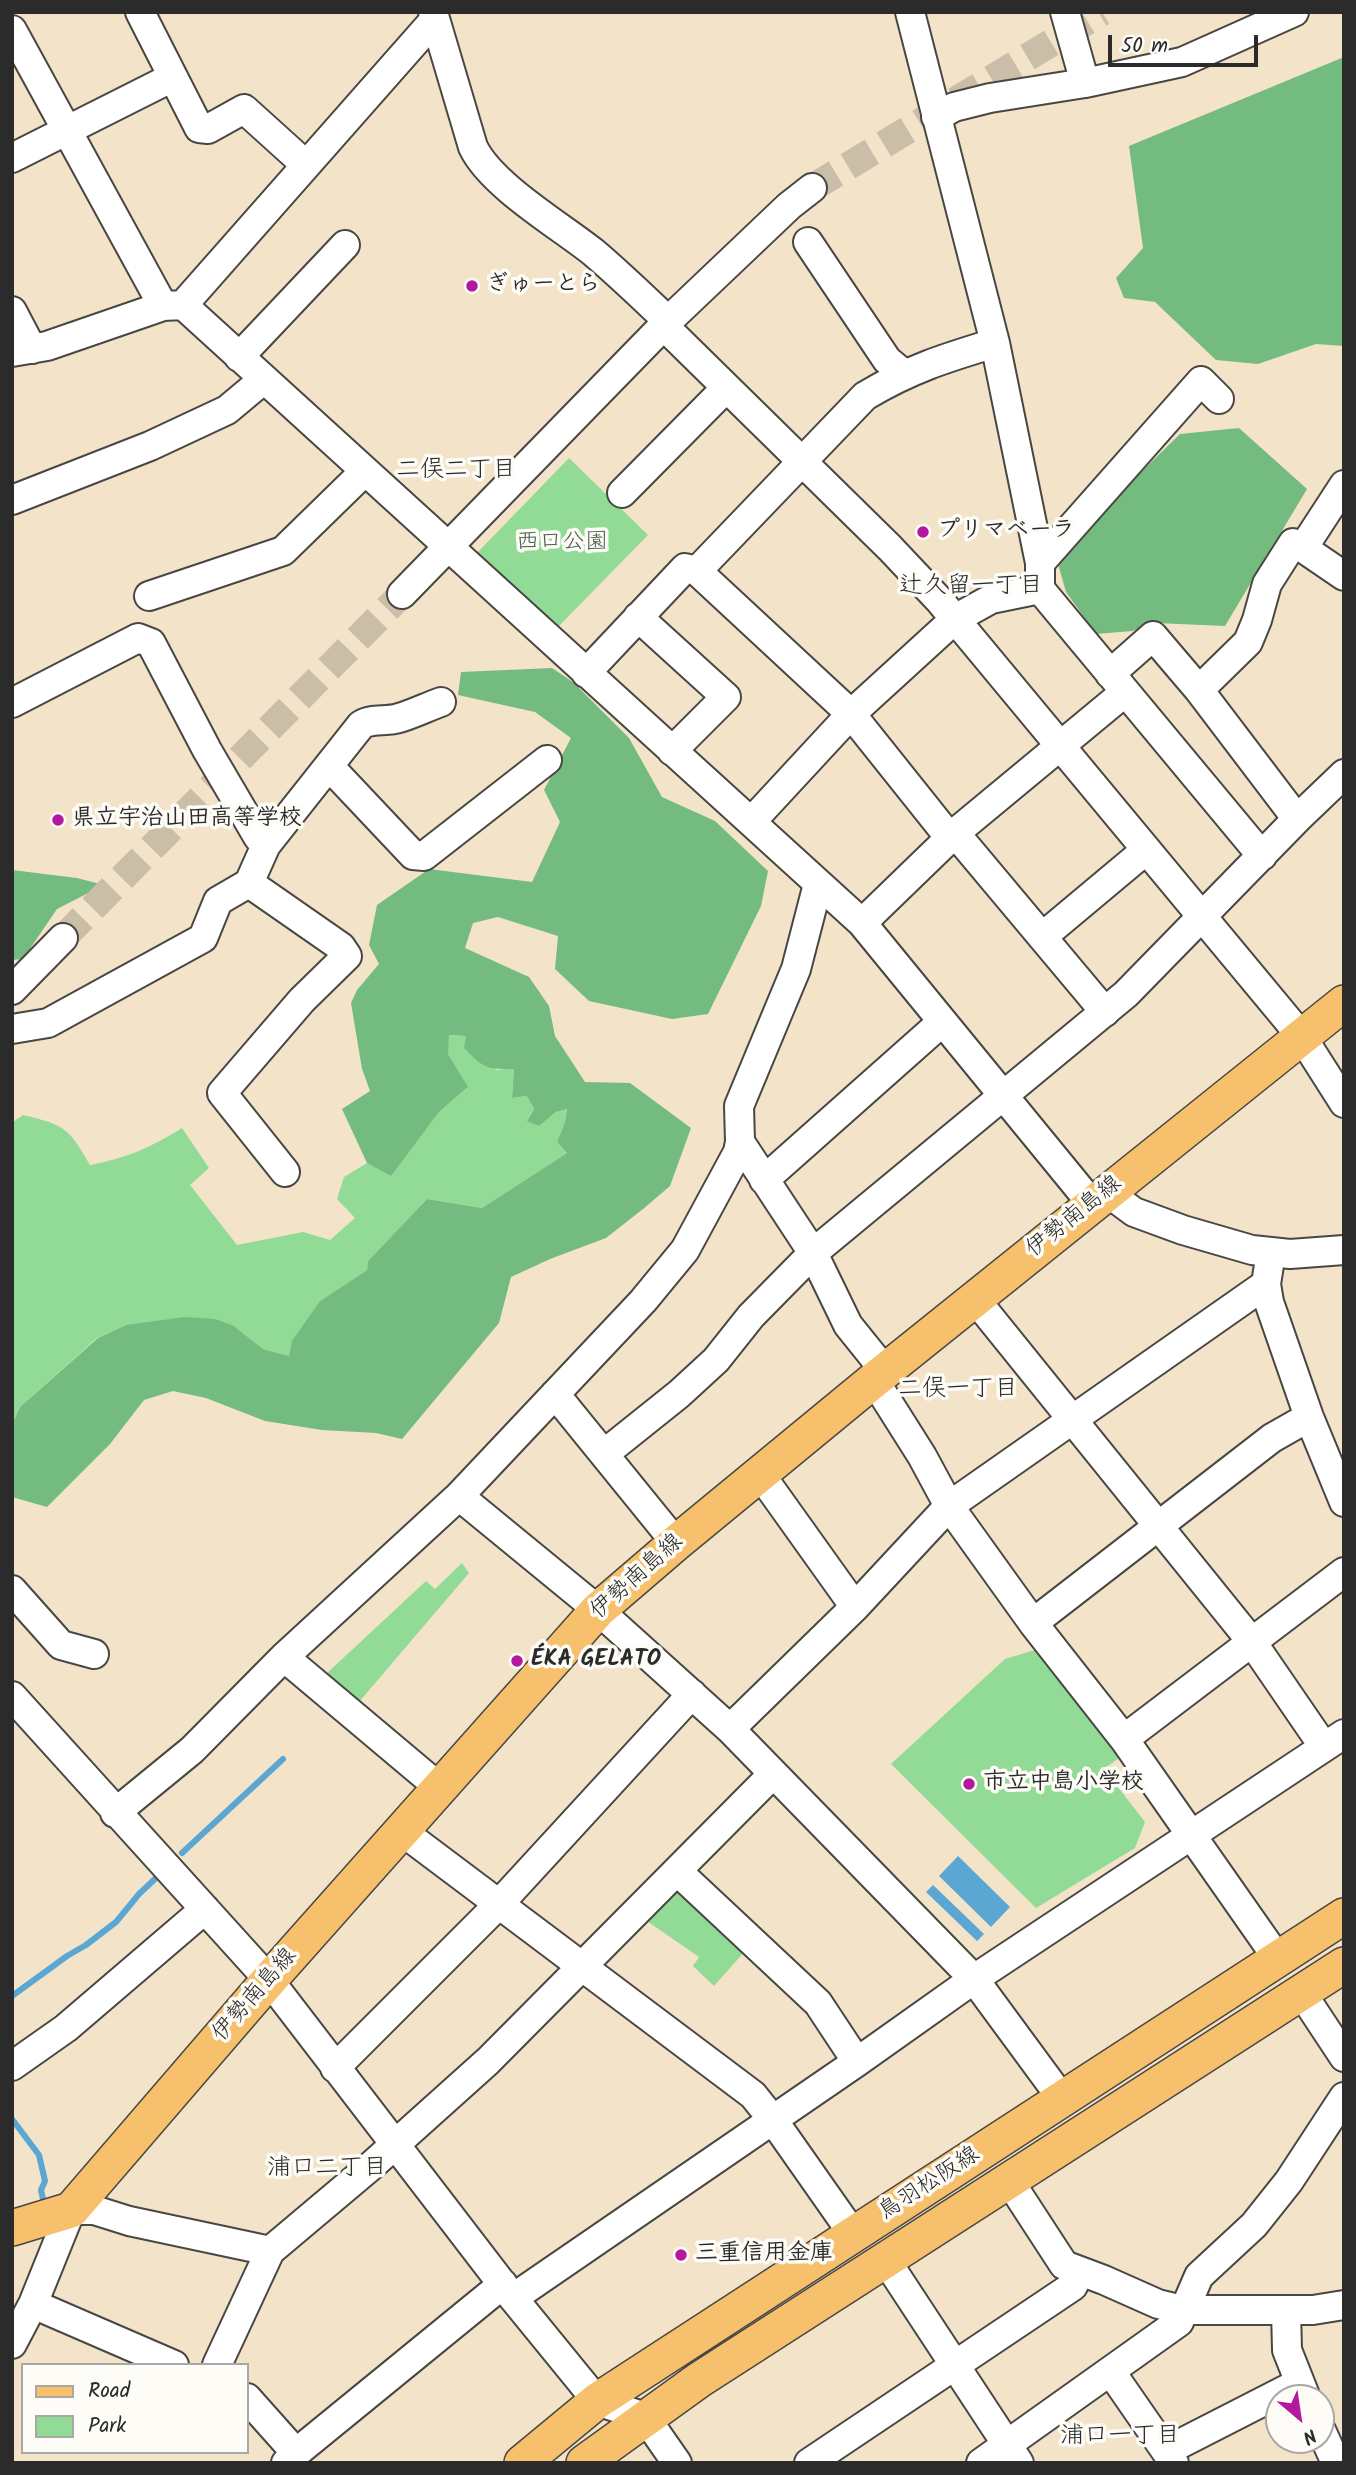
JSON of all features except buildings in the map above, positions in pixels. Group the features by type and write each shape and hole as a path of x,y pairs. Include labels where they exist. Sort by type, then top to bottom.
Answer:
{"main road":[{"name":"伊勢南島線","path":"71,2210 269,1980 598,1610 879,1375 1344,1003"},
{"name":"鳥羽松阪線","path":"522,2463 597,2401 1344,1916"},
{"name":"鳥羽松阪線","path":"598,2459 645,2417 1008,2179 1344,1965"},
{"path":"12,2228 71,2210"}],"street":[{"path":"910,12 995,343 1040,576 1117,684 1262,856"},
{"path":"1065,12 1085,83"},
{"path":"936,117 954,107 990,98 1085,83 1182,62 1294,12"},
{"path":"143,13 199,128 208,129 244,109 306,164"},
{"path":"12,311 22,351 173,305 378,86 435,17"},
{"path":"435,17 473,147 486,169 593,253 890,548 955,619 1302,1037 1344,1102"},
{"path":"12,30 68,130 173,305 239,357 464,558 586,673 862,922 1003,1095 1099,1198 1182,1230 1252,1250 1290,1254 1344,1250"},
{"path":"12,158 173,77"},
{"path":"402,594 666,324 789,206 812,188"},
{"path":"808,242 887,360 904,374"},
{"path":"239,357 345,245"},
{"path":"697,571 865,396 932,362 995,343"},
{"path":"12,500 150,446 227,410 264,379"},
{"path":"751,822 851,714 955,619 991,598 1040,576 1201,381 1219,399"},
{"path":"622,493 726,388"},
{"path":"149,596 283,551 365,471"},
{"path":"1303,548 1344,485"},
{"path":"1199,690 1248,642 1267,584 1293,543 1344,576"},
{"path":"586,673 685,568 697,571 851,714 1105,1012"},
{"path":"638,617 726,697 672,751"},
{"path":"862,922 953,835 1060,746 1117,684 1153,636 1199,690 1297,819"},
{"path":"12,703 138,638 151,643 207,750 258,837 266,845"},
{"path":"12,1028 48,1023 203,938 218,901 249,883 266,845 361,725 367,721 382,722 398,718 441,702"},
{"path":"329,766 413,855 424,856 547,760"},
{"path":"604,1454 679,1394 716,1360 751,1316 813,1253 1105,1012 1344,774"},
{"path":"1042,937 1146,850"},
{"path":"249,883 341,947 347,956 302,1000 222,1093 285,1172"},
{"path":"116,1813 192,1750 284,1657 459,1496 643,1301 685,1250 738,1152 739,1106 796,969 818,884"},
{"path":"12,990 64,938"},
{"path":"764,1180 942,1022"},
{"path":"740,1142 813,1253 849,1325 949,1506 1033,1623 1124,1740 1278,1959"},
{"path":"1271,1252 1266,1284 1269,1302 1309,1417 1344,1502"},
{"path":"730,1730 855,1607 949,1506 1266,1284"},
{"path":"248,2399 291,2458 508,2291 773,2120 974,1979 1334,1741 975,1299"},
{"path":"555,1394 676,1543"},
{"path":"1033,1623 1272,1438 1309,1417"},
{"path":"760,1474 855,1607"},
{"path":"459,1496 598,1610 730,1730 974,1979 1063,2100"},
{"path":"1124,1740 1344,1572"},
{"path":"12,1590 61,1645 94,1654"},
{"path":"284,1657 441,1789"},
{"path":"335,2068 499,1904 692,1694"},
{"path":"12,1696 269,1980 508,2291 597,2401 645,2417 677,2463"},
{"path":"218,2363 270,2251 395,2145 488,2061 772,1775"},
{"path":"403,1832 753,2095 853,2234"},
{"path":"677,1871 818,2003 857,2063"},
{"path":"12,2066 66,2028 205,1909"},
{"path":"1301,1992 1344,2057"},
{"path":"981,2463 1012,2454 1111,2372 1179,2322 1199,2276 1254,2225 1289,2181 1344,2097"},
{"path":"1008,2179 1063,2265 1158,2304 1183,2310 1313,2310 1344,2305"},
{"path":"12,2344 33,2304 71,2210 94,2210 129,2221 270,2251"},
{"path":"885,2259 1012,2454"},
{"path":"809,2463 1073,2286 1079,2271"},
{"path":"33,2304 169,2363"},
{"path":"1286,2310 1287,2350 1301,2384"},
{"path":"1111,2372 1170,2457 1265,2409"},
{"path":"597,2401 598,2459"},
{"path":"1336,2463 1344,2457"}],"green space":[{"path":"1344,57 1344,346 1316,344 1258,364 1216,360 1155,302 1124,298 1116,278 1143,248 1129,146"},
{"path":"1239,428 1307,489 1225,626 1156,623 1132,631 1096,634 1066,592 1056,557 1180,434"},
{"name":"西口公園","path":"569,458 648,535 555,630 477,553"},
{"path":"552,668 573,682 629,738 662,797 715,821 768,871 761,906 708,1014 672,1019 589,1001 555,969 558,936 498,917 473,923 465,948 529,977 549,1006 555,1036 585,1082 630,1083 691,1128 670,1186 606,1238 511,1277 499,1323 402,1439 376,1433 322,1430 265,1421 206,1398 173,1391 144,1400 110,1444 47,1507 12,1497 12,1425 20,1407 98,1338 126,1325 185,1317 215,1319 234,1326 263,1349 289,1356 292,1341 320,1301 367,1270 368,1261 427,1199 482,1208 567,1153 557,1142 567,1109 556,1112 539,1126 527,1121 534,1109 527,1096 512,1098 514,1069 491,1068 481,1063 464,1048 466,1036 449,1035 448,1054 468,1087 439,1112 391,1176 367,1163 342,1109 370,1091 362,1069 351,1003 357,990 379,964 369,945 377,905 429,869 532,882 560,822 544,790 571,738 535,712 458,695 461,672"},
{"path":"12,870 77,878 104,885 57,909 23,959 12,960"},
{"path":"448,1035 466,1036 496,1070 514,1068 512,1098 528,1096 534,1109 527,1120 539,1126 556,1112 567,1109 557,1142 567,1153 482,1208 427,1199 368,1261 367,1270 320,1301 289,1356 263,1349 234,1326 126,1325 97,1338 20,1407 12,1425 13,1122 23,1115 57,1125 77,1143 90,1165 138,1151 182,1128 209,1168 190,1185 237,1245 303,1232 330,1240 355,1218 337,1199 344,1177 367,1163 391,1175 439,1112 467,1088 448,1054"},
{"path":"462,1563 469,1573 359,1702 325,1675 426,1581 435,1589"},
{"path":"1035,1650 1120,1757 1104,1769 1145,1822 1135,1848 1036,1908 891,1764 1005,1659"},
{"path":"685,1882 754,1941 714,1986 693,1966 699,1957 644,1919"}],"water":[{"path":"958,1856 1010,1907 991,1927 939,1876"},
{"path":"933,1885 984,1934 977,1941 926,1892"}],"waterway":[{"path":"182,1853 283,1759"},
{"path":"12,1996 116,1922 156,1878"},
{"path":"12,2119 39,2155 45,2181 41,2190 45,2208"}],"tunnel":[{"path":"812,188 1102,12"},
{"path":"63,938 402,594"}],"place":[{"name":"ぎゅーとら","path":"472,286"},
{"name":"プリマベーラ","path":"923,532"},
{"name":"県立宇治山田高等学校","path":"58,820"},
{"name":"ÉKA GELATO","path":"517,1661"},
{"name":"市立中島小学校","path":"969,1784"},
{"name":"三重信用金庫","path":"681,2255"}],"district":[{"name":"二俣二丁目","path":"456,472"},
{"name":"辻久留一丁目","path":"971,588"},
{"name":"二俣一丁目","path":"958,1391"},
{"name":"浦口二丁目","path":"327,2170"},
{"name":"浦口一丁目","path":"1120,2438"}]}
